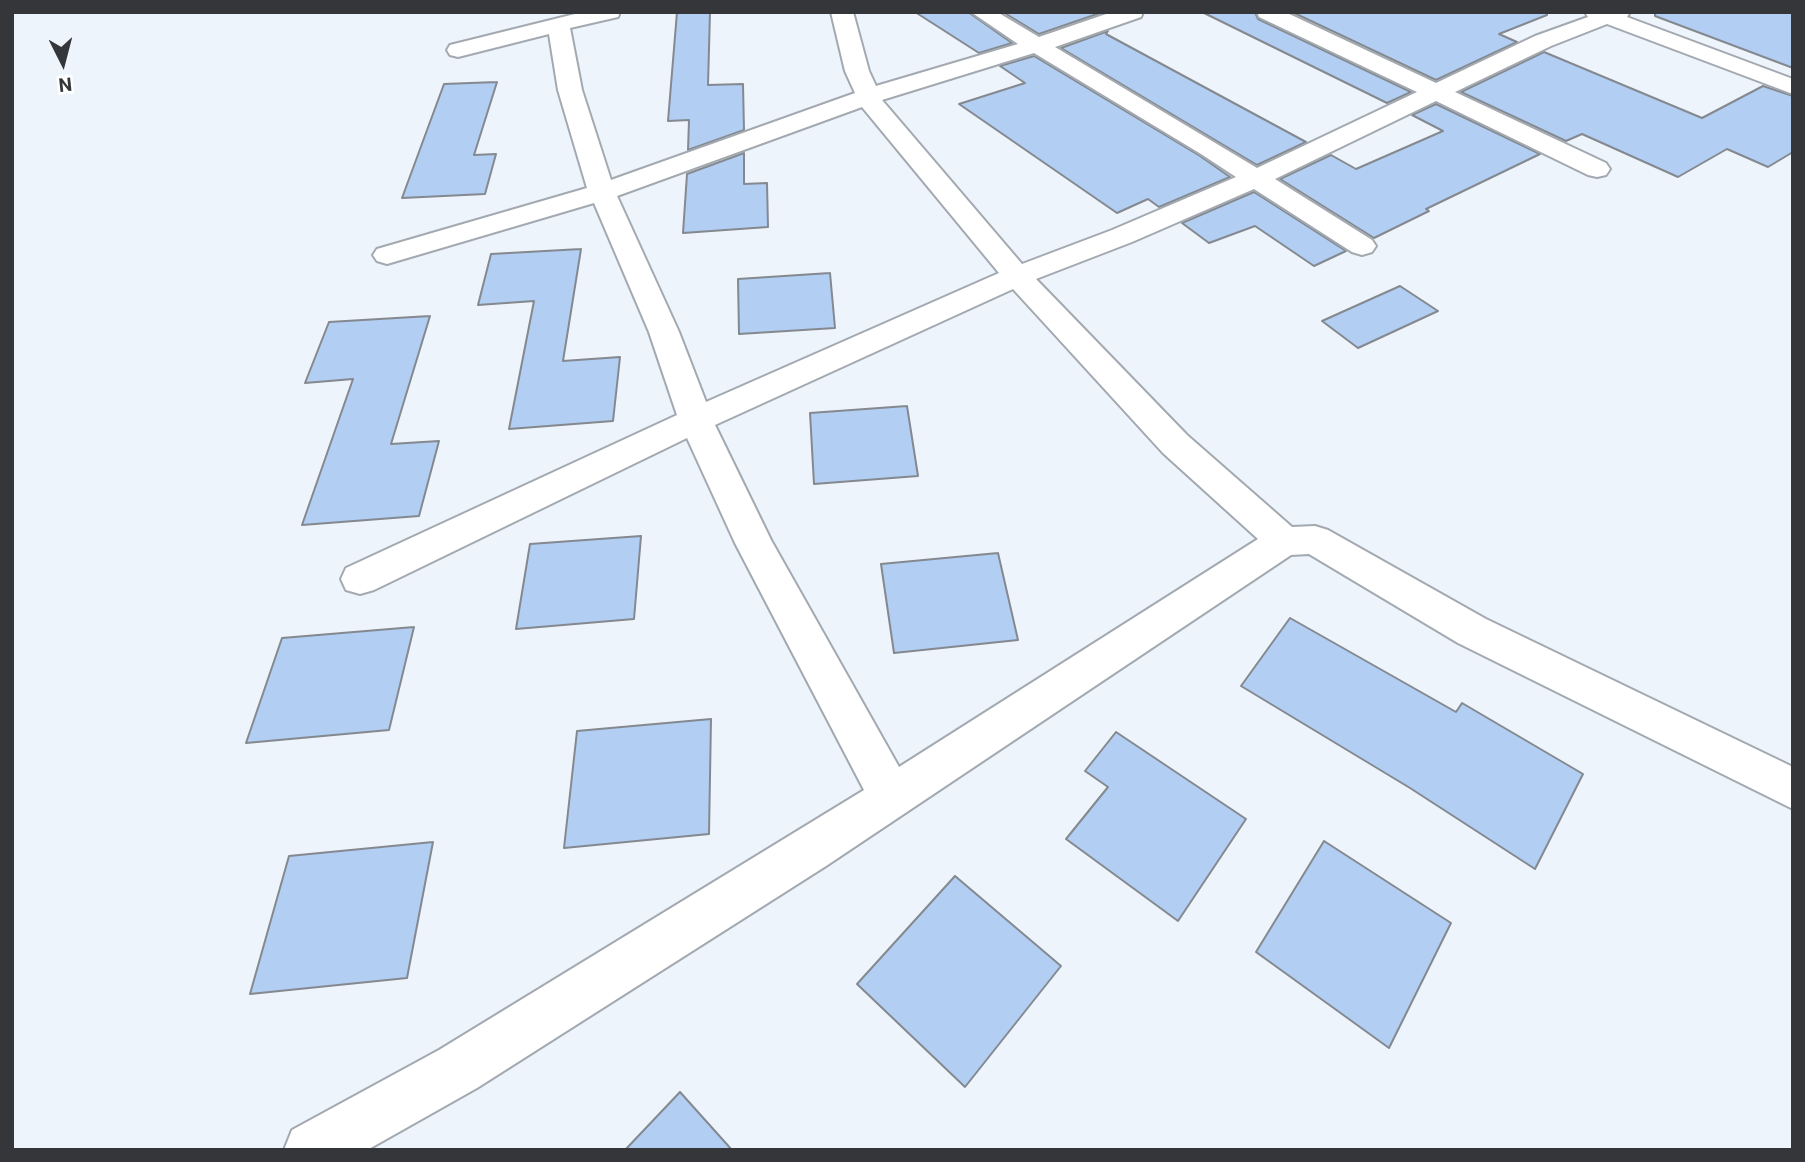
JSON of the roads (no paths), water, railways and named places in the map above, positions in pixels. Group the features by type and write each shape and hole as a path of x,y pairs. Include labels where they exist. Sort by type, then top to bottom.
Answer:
{"street":[{"path":"458,50 610,12"},
{"path":"842,12 857,71 875,109 1017,276 1175,444 1284,541"},
{"path":"981,12 1210,149 1362,246"},
{"path":"387,255 602,192 869,96 1038,45 1133,12"},
{"path":"1267,12 1597,169"},
{"path":"360,579 696,421 1017,276 1122,236 1255,179 1543,41 1607,14 1793,87"},
{"path":"559,25 570,90 602,192 664,332 696,421 754,543 891,797"},
{"path":"312,1150 458,1069 891,797 1284,541 1315,540 1472,631 1793,789"}]}
